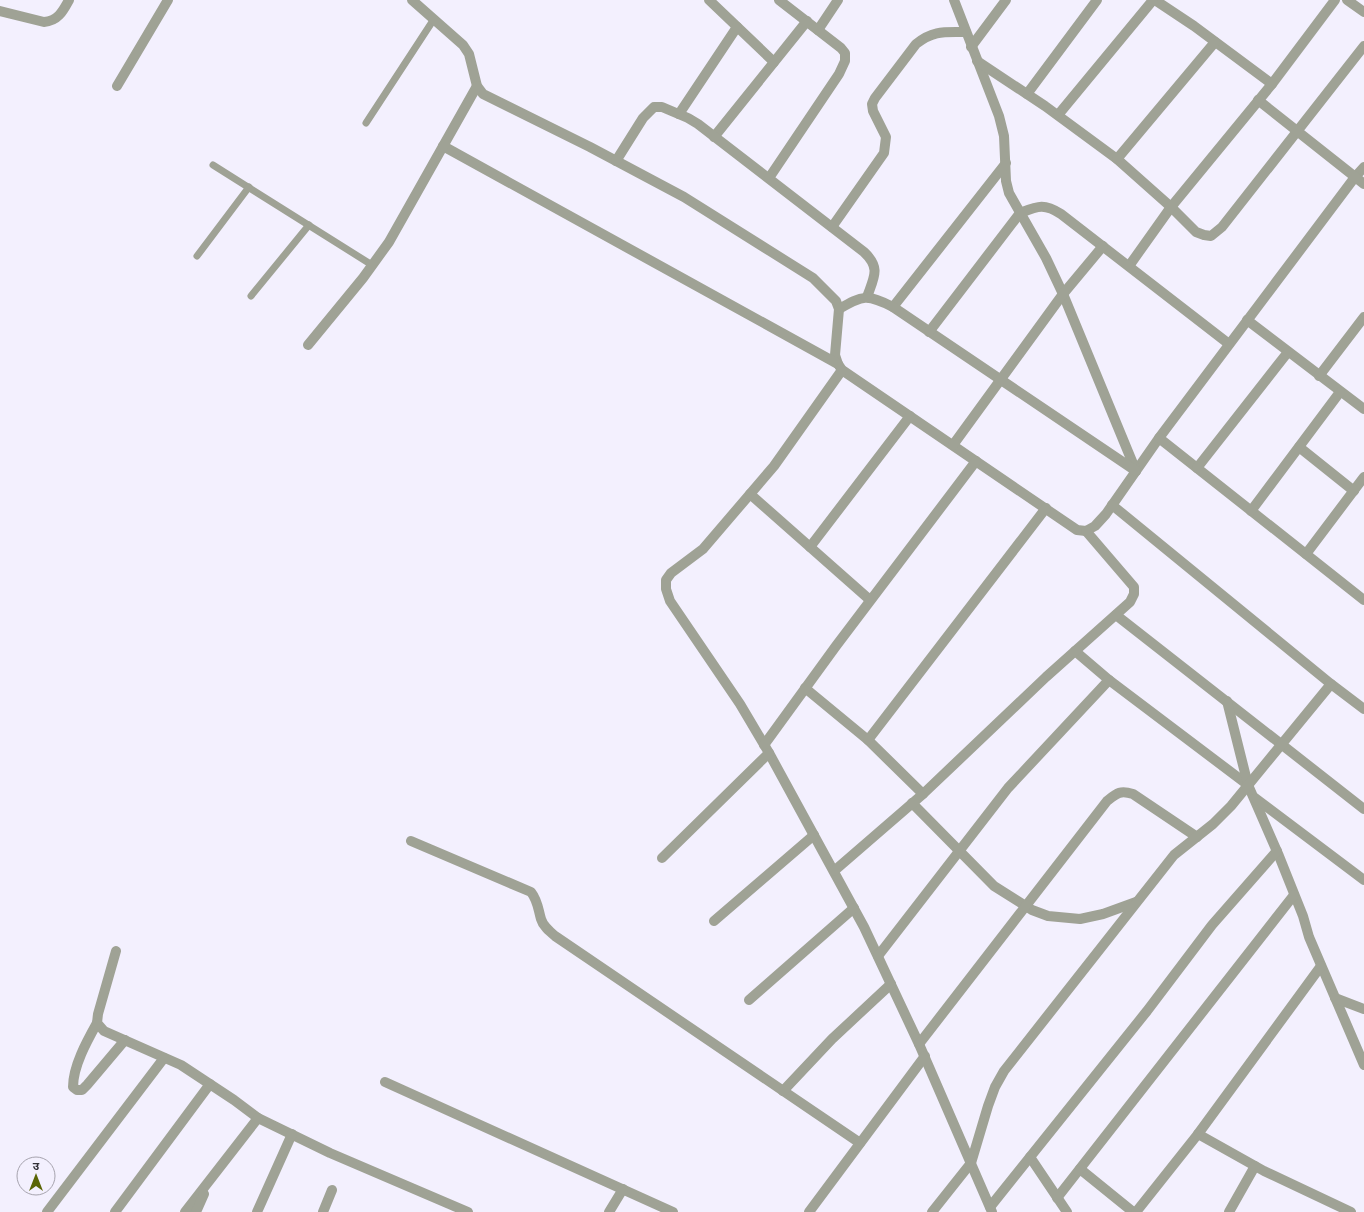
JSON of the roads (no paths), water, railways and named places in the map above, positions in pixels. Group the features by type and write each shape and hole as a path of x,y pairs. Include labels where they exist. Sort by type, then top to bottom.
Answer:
{"street":[{"path":"0,11 44,22 50,22 56,20 70,0"},
{"path":"117,86 168,0"},
{"path":"412,0 462,45 469,54 477,86 483,94 490,99 616,161 684,197 813,278 836,301 839,309 835,356 840,367"},
{"path":"709,0 774,62"},
{"path":"769,178 843,67 845,61 845,53 779,0"},
{"path":"818,30 838,0"},
{"path":"954,0 999,116 1004,136 1006,182 1009,193 1046,258 1063,294 1136,471"},
{"path":"971,47 1006,0"},
{"path":"1027,94 1097,0"},
{"path":"1058,115 1154,0 1272,84"},
{"path":"1129,266 1171,207 1272,84 1335,0"},
{"path":"1347,0 1364,12"},
{"path":"714,137 807,21"},
{"path":"679,114 737,27"},
{"path":"832,227 884,153 886,137 873,111 872,104 875,98 916,44 923,38 930,34 940,32 966,32"},
{"path":"1117,159 1215,42"},
{"path":"977,61 1058,115 1117,159 1171,207 1196,232 1211,236 1222,227 1364,46"},
{"path":"308,345 389,242 477,86"},
{"path":"1258,100 1364,184"},
{"path":"616,161 642,118 654,107 662,107 698,124 872,259 875,268 874,276 867,297"},
{"path":"443,146 840,367 1077,530 1086,531 1095,526 1112,505 1159,438 1229,344 1364,167"},
{"path":"892,307 1006,163"},
{"path":"929,332 1020,213 1036,206 1044,206 1051,208 1103,246 1229,344"},
{"path":"953,445 1063,294 1103,246"},
{"path":"839,309 856,299 867,297 879,300 892,307 1136,471"},
{"path":"1320,376 1364,317"},
{"path":"1247,320 1364,410"},
{"path":"1197,468 1288,352"},
{"path":"840,367 774,466 703,549 671,573 666,580 666,589 670,601 740,704 767,749 854,908 919,1044 991,1210"},
{"path":"1251,511 1340,392"},
{"path":"810,547 910,416"},
{"path":"1159,438 1364,600"},
{"path":"1299,447 1354,491"},
{"path":"662,858 767,749 805,688 976,461"},
{"path":"1306,554 1364,477"},
{"path":"750,494 870,600"},
{"path":"1112,505 1331,684 1364,709"},
{"path":"868,740 1046,508"},
{"path":"834,871 923,794 1075,651 1130,602 1134,594 1134,587 1086,531"},
{"path":"1116,615 1364,809"},
{"path":"1075,651 1109,680 1248,785"},
{"path":"878,956 1008,788 1109,680"},
{"path":"932,1212 971,1163 988,1106 995,1087 1004,1071 1174,855 1213,824 1231,806 1331,684"},
{"path":"805,688 868,740 923,794"},
{"path":"1226,701 1248,785 1277,851 1321,966 1364,1065"},
{"path":"919,1044 1107,801 1116,794 1124,791 1133,794 1197,837"},
{"path":"1253,797 1364,880"},
{"path":"912,803 994,886 1032,910 1048,916 1080,919 1103,914 1136,902"},
{"path":"714,921 814,835"},
{"path":"411,841 531,892 536,898 541,920 546,928 555,936 860,1143"},
{"path":"991,1210 1030,1157 1147,1012 1212,925 1277,851"},
{"path":"1057,1198 1294,895"},
{"path":"749,1000 854,908"},
{"path":"116,951 98,1014 98,1023 75,1071 73,1087 77,1090 82,1090 125,1040"},
{"path":"1136,1212 1198,1134 1321,966"},
{"path":"783,1091 832,1039 891,984"},
{"path":"1335,998 1364,1009"},
{"path":"98,1023 104,1031 180,1066 210,1084 258,1118 330,1153 468,1212"},
{"path":"809,1212 924,1056"},
{"path":"47,1212 164,1058"},
{"path":"385,1082 673,1212"},
{"path":"115,1212 210,1084"},
{"path":"185,1212 258,1118"},
{"path":"257,1212 292,1134"},
{"path":"1198,1134 1255,1166 1351,1212"},
{"path":"1030,1157 1066,1212"},
{"path":"1229,1212 1255,1166"},
{"path":"1080,1169 1133,1212"},
{"path":"196,1212 208,1182"},
{"path":"609,1212 624,1189"},
{"path":"323,1212 332,1190"}],"lane":[{"path":"366,123 434,19"},
{"path":"213,165 372,265"},
{"path":"197,256 249,188"},
{"path":"251,296 309,225"}]}
